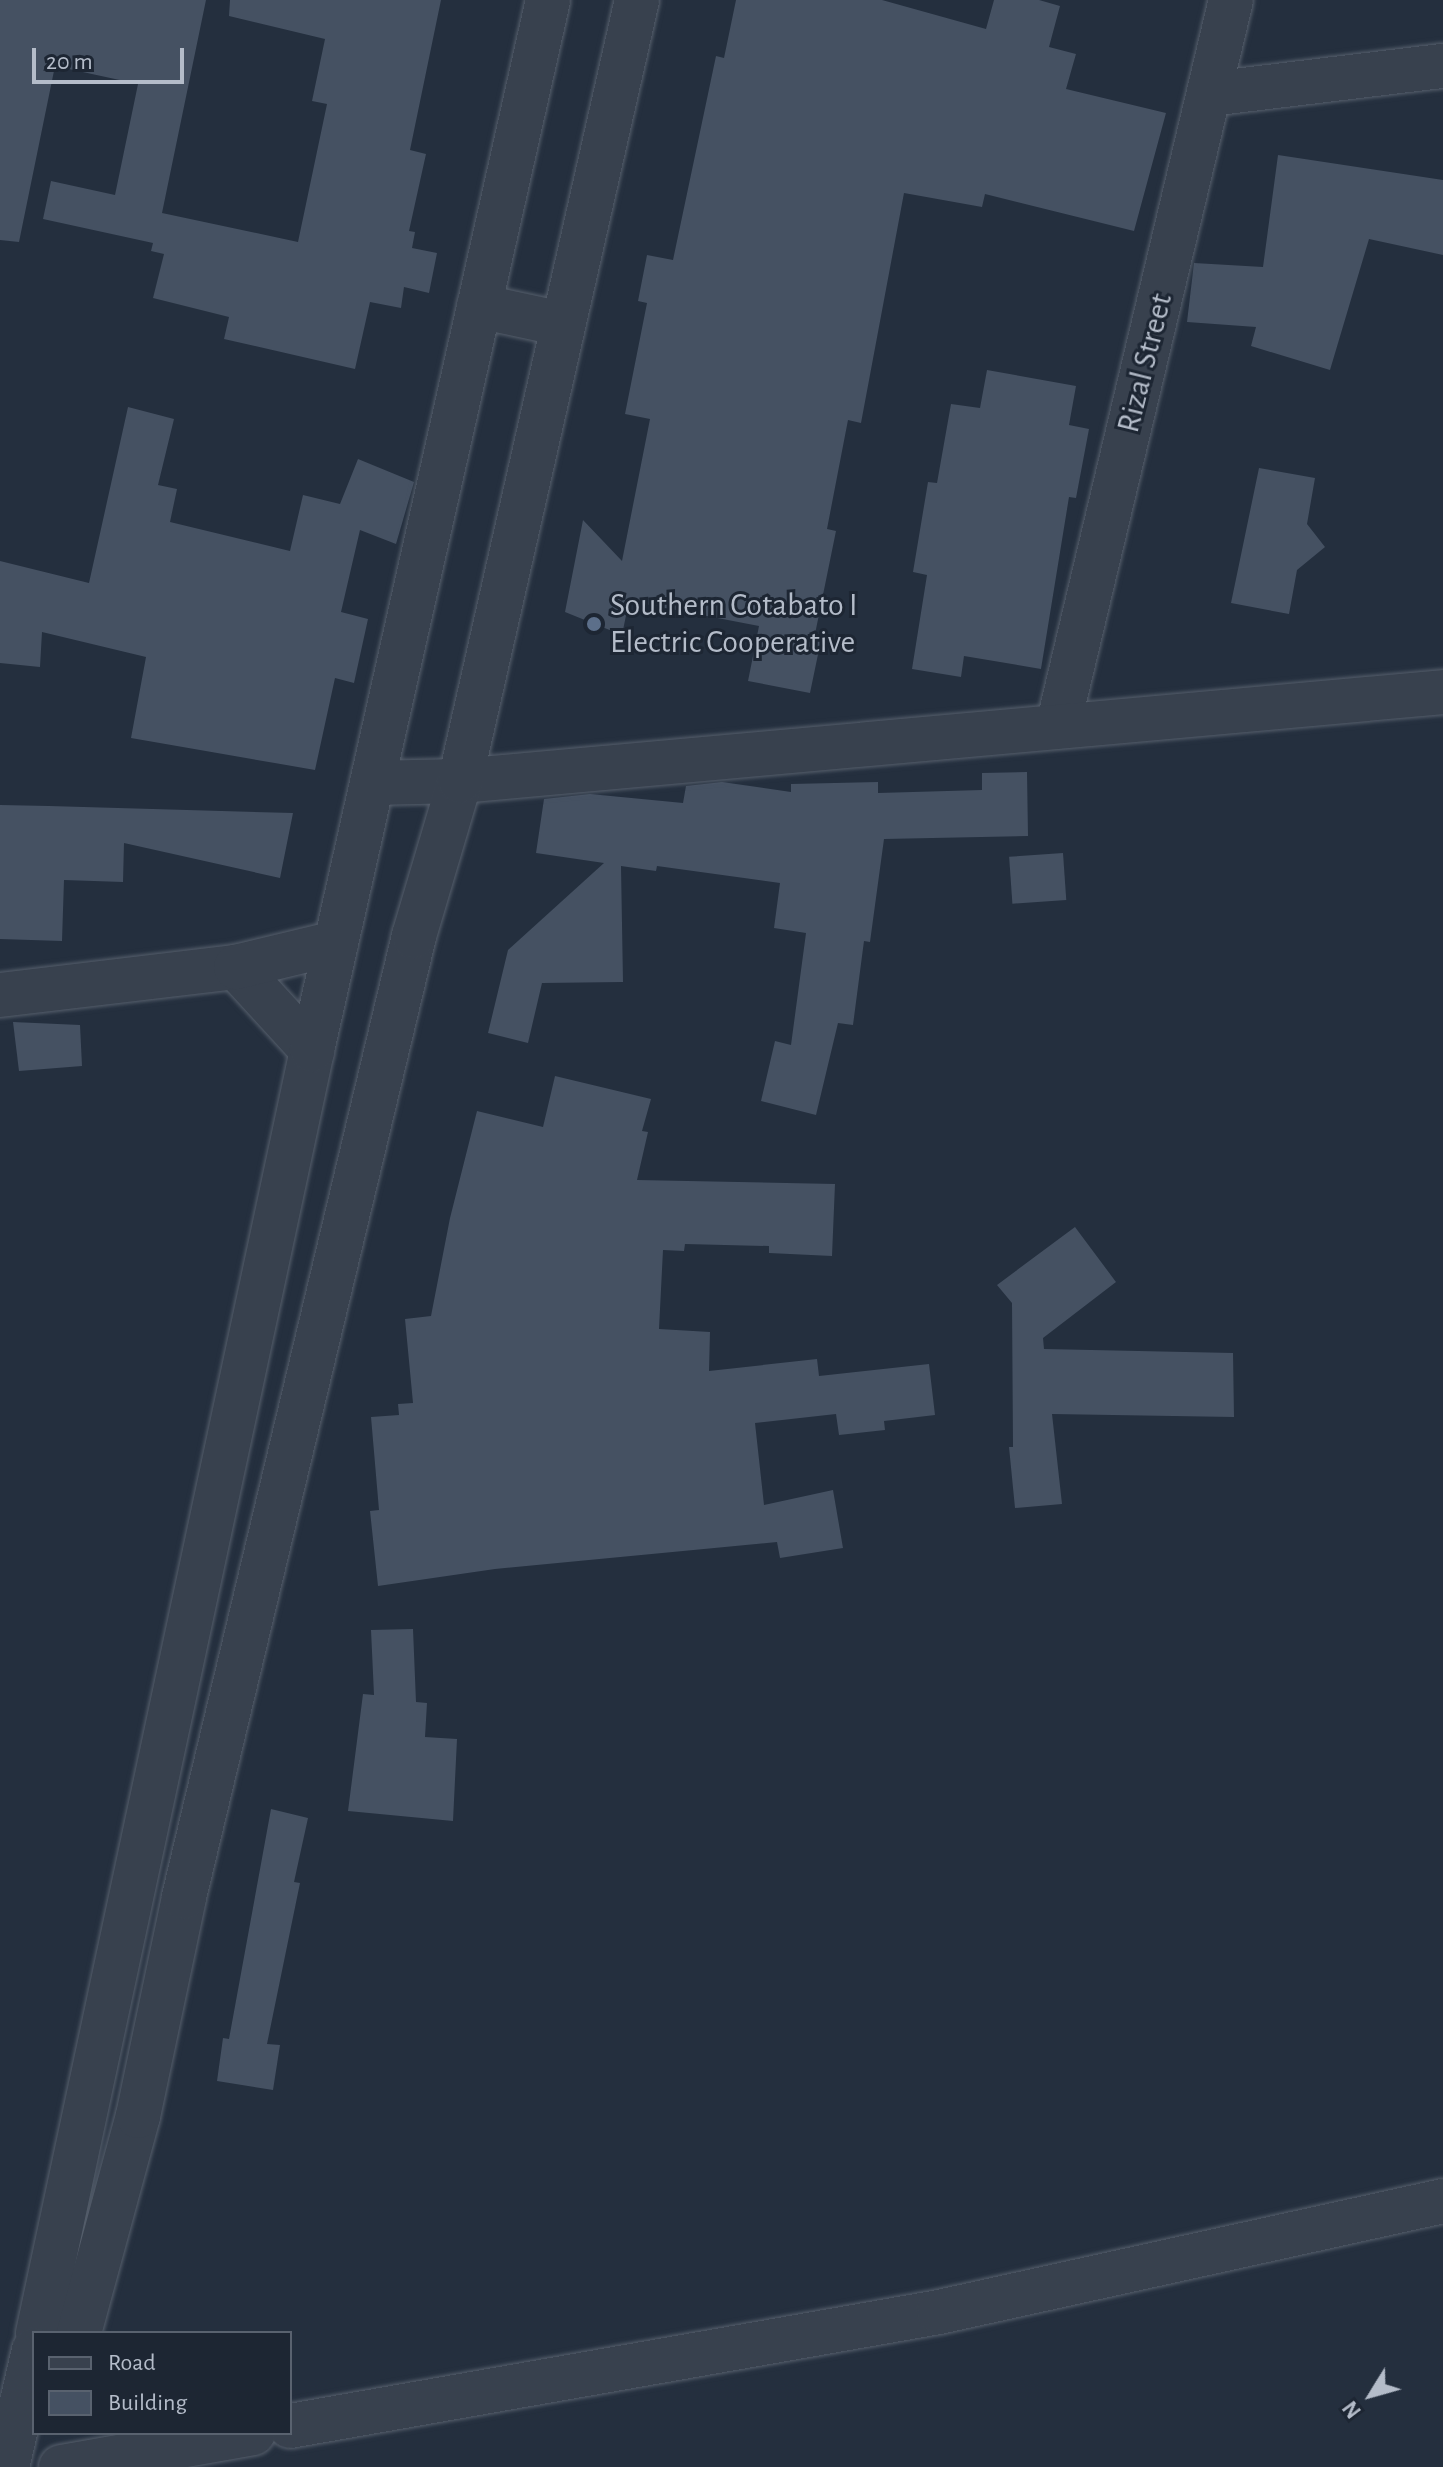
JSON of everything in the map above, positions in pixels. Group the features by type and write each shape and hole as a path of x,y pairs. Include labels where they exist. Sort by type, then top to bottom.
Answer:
{"street":[{"path":"38,2331 312,1050 548,0"},
{"path":"80,2331 138,2116 184,1897 414,936 460,781 637,0"},
{"name":"Rizal Street","path":"1058,726 1231,0"},
{"path":"1210,94 1443,66"},
{"path":"479,306 563,324"},
{"path":"372,783 460,781 1443,692"},
{"path":"0,995 236,967 336,943"},
{"path":"236,967 312,1050"},
{"path":"215,1500 277,1514"},
{"path":"292,2426 939,2312 1443,2201"},
{"path":"7,2467 32,2359"},
{"path":"44,2467 52,2435"},
{"path":"61,2467 242,2435"}],"building":[{"path":"0,0 206,0 162,213 298,242 327,104 312,101 325,39 229,16 230,0 441,0 410,150 426,154 409,231 415,232 412,248 437,253 429,293 404,287 401,308 370,302 355,369 224,339 229,317 153,298 164,254 151,251 153,243 43,219 51,181 115,195 138,84 55,66 19,242 0,240"},
{"path":"736,0 882,0 986,29 994,0 1039,0 1060,6 1049,47 1076,54 1066,89 1166,113 1134,231 985,194 982,207 904,193 861,423 848,420 827,529 836,531 814,639 821,640 810,693 748,681 759,626 629,601 622,635 565,612 583,520 622,561 650,419 625,414 647,303 638,301 647,255 673,260 716,56 724,58"},
{"path":"1278,155 1443,180 1443,255 1369,239 1330,370 1251,346 1256,327 1187,322 1194,263 1263,267"},
{"path":"987,370 1076,386 1069,425 1089,429 1076,498 1069,497 1041,669 964,656 961,677 912,669 927,575 913,572 928,482 937,483 951,404 980,408"},
{"path":"128,407 174,419 158,485 177,489 170,522 290,551 303,495 340,504 358,459 414,482 396,544 360,530 341,612 368,619 354,683 335,678 315,770 131,738 146,657 42,632 40,667 0,663 0,561 89,583"},
{"path":"1259,468 1315,478 1307,524 1325,547 1297,570 1289,614 1231,603"},
{"path":"1027,772 1028,836 884,839 870,942 864,941 853,1025 838,1023 816,1115 761,1101 775,1041 791,1045 806,933 774,928 780,883 657,866 656,871 621,866 623,982 542,983 528,1043 488,1033 508,950 604,863 536,853 544,799 590,794 683,803 686,786 722,782 791,792 791,784 878,782 878,793 982,790 982,773"},
{"path":"0,805 293,813 280,878 124,843 123,882 64,880 62,941 0,939"},
{"path":"1063,853 1066,900 1012,904 1009,857"},
{"path":"13,1022 80,1025 82,1066 19,1071"},
{"path":"555,1076 651,1099 642,1131 648,1132 637,1180 835,1184 832,1256 769,1253 769,1246 685,1244 684,1251 663,1250 659,1329 710,1332 709,1371 817,1359 819,1376 929,1364 935,1415 884,1421 885,1430 839,1435 836,1414 755,1423 764,1505 833,1490 843,1548 780,1558 777,1542 495,1569 378,1586 370,1511 379,1510 371,1417 399,1415 398,1404 413,1403 405,1319 431,1316 450,1218 477,1111 543,1127"},
{"path":"1075,1227 1116,1282 1043,1338 1044,1349 1233,1353 1234,1417 1052,1414 1062,1504 1015,1508 1009,1447 1013,1447 1012,1303 997,1285"},
{"path":"413,1629 416,1702 427,1703 425,1737 457,1739 453,1821 348,1811 363,1694 374,1695 371,1630"},
{"path":"271,1809 308,1818 294,1882 300,1883 267,2044 280,2045 273,2090 217,2081 223,2038 229,2039"}],"place":[{"name":"Southern Cotabato I Electric Cooperative","path":"594,624"}]}
